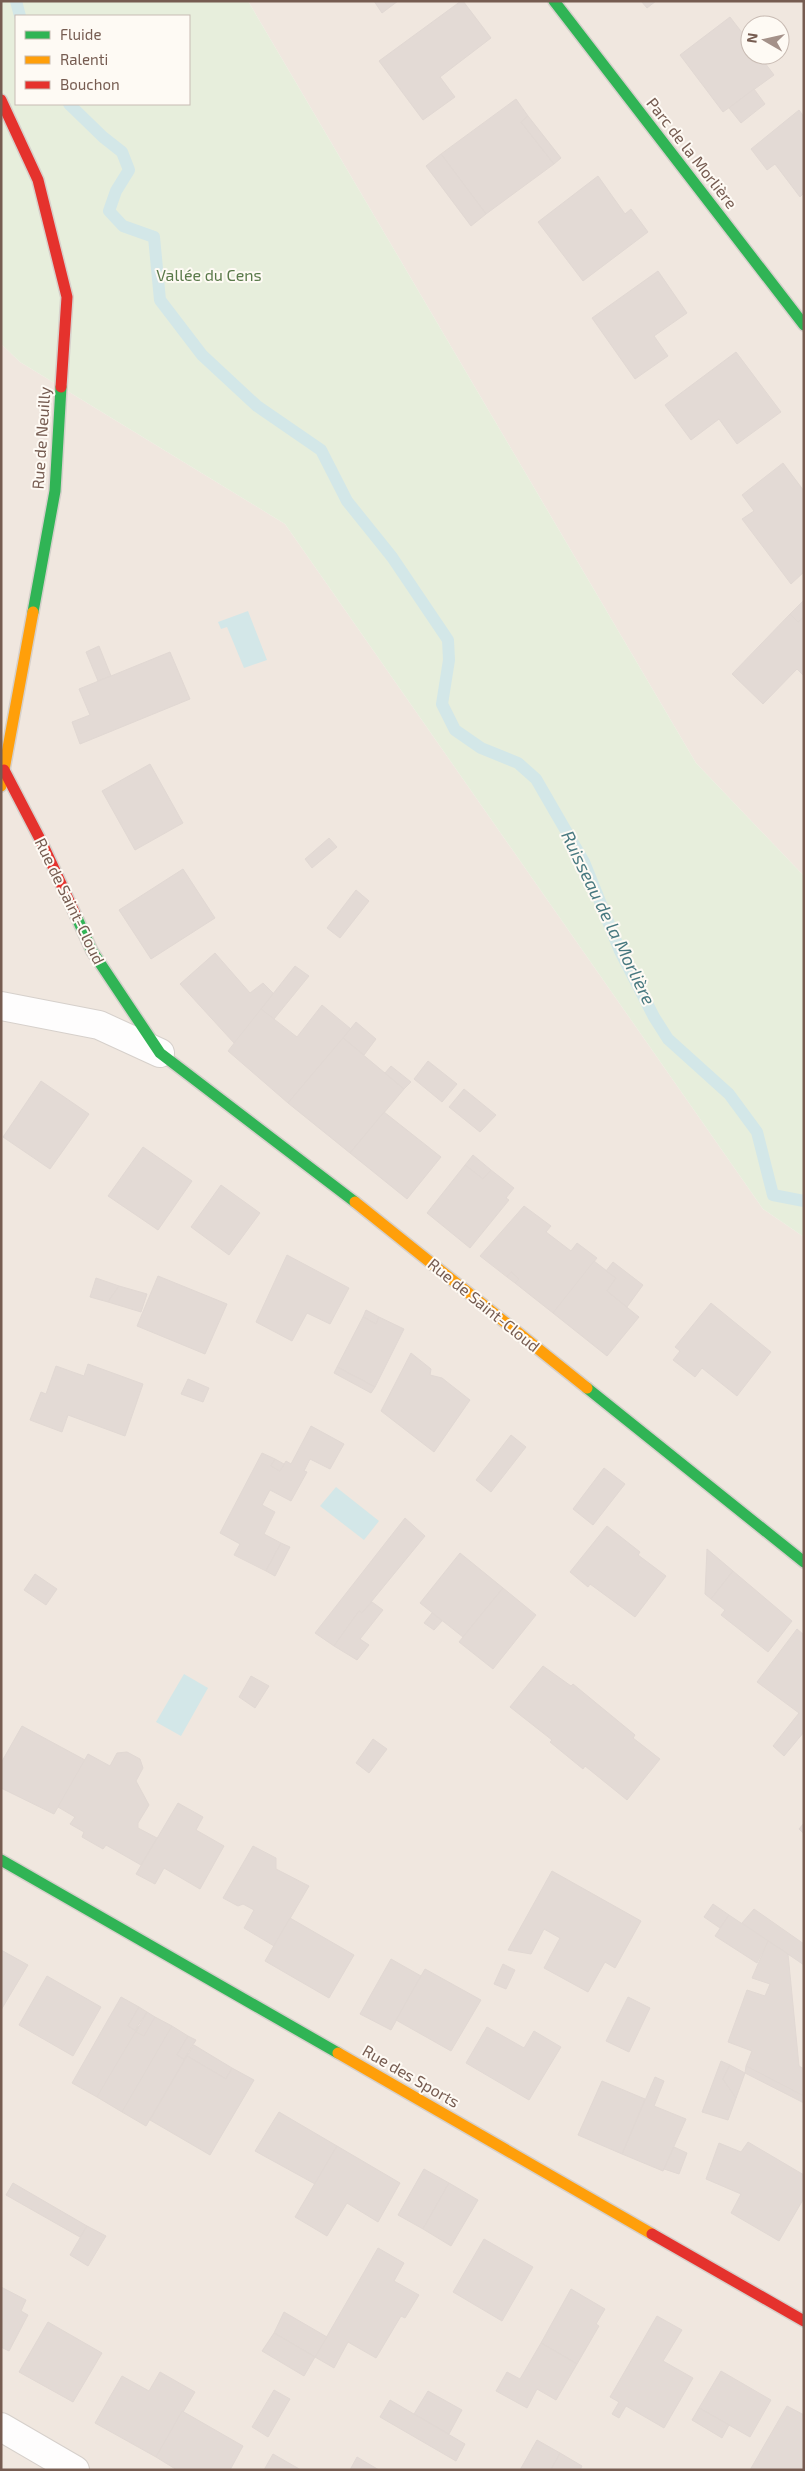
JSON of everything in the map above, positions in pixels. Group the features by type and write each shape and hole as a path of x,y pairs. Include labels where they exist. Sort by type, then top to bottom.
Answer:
{"street":[{"name":"Parc de la Morlière","path":"554,1 804,324"},
{"name":"Rue de Neuilly","path":"1,100 38,180 67,296 55,491 1,786"},
{"name":"Rue de Saint-Cloud","path":"4,770 42,842 92,951 160,1053"},
{"name":"Rue de Saint-Cloud","path":"1,1006 99,1024 160,1053 340,1190 804,1562"},
{"name":"Rue des Sports","path":"1,1860 804,2321"},
{"path":"1,2427 75,2470"}],"shaded area":[{"path":"248,1 804,1 804,876 696,763"},
{"path":"1,344 20,362 285,524 763,1209 804,1237 804,2470 1,2470"},
{"path":"248,611 267,660 244,668 227,627 221,629 218,622"},
{"path":"336,1487 379,1521 364,1540 320,1506"},
{"path":"184,1674 208,1688 181,1736 156,1722"}],"green space":[{"name":"Vallée du Cens","path":"1,1 248,1 696,763 804,876 804,1237 763,1209 285,524 20,362 1,344"}],"building":[{"path":"374,1 398,1 382,13"},
{"path":"463,1 491,38 440,77 455,97 423,120 379,61"},
{"path":"641,1 656,1 647,8"},
{"path":"730,17 740,30 740,65 766,65 774,75 723,112 680,55"},
{"path":"754,89 765,104 741,123 729,108"},
{"path":"516,99 528,116 521,122 554,164 486,214 441,154"},
{"path":"799,110 804,117 804,193 800,197 775,164 767,170 751,149"},
{"path":"528,116 561,158 554,164 521,122"},
{"path":"441,154 486,214 471,226 426,166"},
{"path":"598,176 625,214 631,209 648,232 583,281 538,222"},
{"path":"658,271 687,313 654,336 668,356 635,379 592,318"},
{"path":"736,352 781,412 737,444 719,419 691,440 665,405"},
{"path":"783,463 804,491 804,572 791,584 742,519 754,511 742,495"},
{"path":"804,600 804,617 798,622 790,614"},
{"path":"790,614 798,622 804,617 804,676 797,669 763,704 732,674"},
{"path":"99,646 111,676 98,681 86,652"},
{"path":"170,652 190,699 80,744 72,722 90,715 79,689"},
{"path":"150,764 183,823 135,850 102,791"},
{"path":"329,838 337,847 312,868 305,859"},
{"path":"183,869 215,918 151,959 119,910"},
{"path":"356,890 369,901 340,938 327,928"},
{"path":"215,953 250,993 263,983 274,994 234,1043 180,984"},
{"path":"295,966 309,976 274,1019 261,1009"},
{"path":"322,1005 351,1029 288,1103 228,1051 261,1009 297,1037"},
{"path":"356,1022 376,1039 364,1055 343,1038"},
{"path":"343,1038 404,1089 350,1153 288,1103"},
{"path":"428,1061 457,1084 442,1102 414,1079"},
{"path":"391,1066 411,1082 404,1089 385,1073"},
{"path":"41,1081 89,1114 50,1169 3,1137"},
{"path":"464,1089 496,1115 480,1132 449,1107"},
{"path":"384,1112 441,1157 407,1199 350,1153"},
{"path":"143,1147 192,1181 158,1230 108,1196"},
{"path":"473,1155 491,1170 483,1179 465,1165"},
{"path":"465,1165 483,1179 491,1170 514,1188 506,1198 509,1200 470,1248 427,1213"},
{"path":"221,1185 260,1213 229,1255 191,1227"},
{"path":"524,1206 551,1226 546,1232 571,1251 577,1243 597,1258 553,1313 515,1283 519,1279 511,1272 507,1277 480,1256"},
{"path":"287,1255 349,1288 330,1324 307,1313 292,1341 256,1322"},
{"path":"594,1261 616,1278 607,1291 639,1317 607,1356 553,1313"},
{"path":"613,1262 643,1285 627,1307 607,1291 616,1278 606,1271"},
{"path":"511,1272 519,1279 515,1283 507,1277"},
{"path":"158,1276 227,1304 205,1354 137,1326"},
{"path":"96,1278 119,1286 108,1302 90,1297"},
{"path":"119,1286 147,1294 141,1312 108,1302"},
{"path":"711,1303 771,1352 737,1396 702,1368 695,1377 673,1360 680,1351 675,1347"},
{"path":"366,1310 379,1317 376,1324 363,1317"},
{"path":"363,1317 376,1324 379,1317 404,1329 375,1387 337,1367"},
{"path":"411,1353 431,1369 430,1375 442,1378 470,1400 434,1452 381,1411"},
{"path":"88,1364 143,1384 125,1436 68,1415 62,1432 30,1420 41,1392 46,1394 56,1366 84,1376"},
{"path":"337,1367 375,1387 371,1393 334,1373"},
{"path":"188,1379 209,1388 203,1402 181,1394"},
{"path":"311,1426 344,1444 330,1469 310,1459 304,1471 307,1472 291,1501 270,1490 262,1505 275,1512 264,1534 281,1543 266,1571 234,1555 240,1544 220,1533 262,1453 275,1459 271,1466 280,1471 286,1461 291,1464"},
{"path":"511,1435 526,1447 491,1492 476,1480"},
{"path":"275,1459 284,1464 280,1471 271,1466"},
{"path":"604,1468 625,1484 593,1525 573,1509"},
{"path":"405,1518 425,1536 362,1613 359,1611 334,1646 315,1633"},
{"path":"607,1526 640,1552 638,1555 666,1576 635,1617 590,1584 588,1587 570,1572"},
{"path":"281,1543 290,1547 275,1576 266,1571"},
{"path":"707,1549 733,1571 711,1599 705,1594"},
{"path":"460,1553 503,1588 463,1637 420,1603"},
{"path":"733,1571 792,1621 768,1652 721,1615 725,1610 711,1599"},
{"path":"35,1574 57,1589 46,1605 24,1590"},
{"path":"503,1588 536,1615 493,1669 459,1642"},
{"path":"372,1602 383,1610 360,1639 369,1645 357,1660 334,1646 359,1611 362,1613"},
{"path":"432,1613 442,1621 434,1630 424,1623"},
{"path":"797,1629 804,1635 804,1732 784,1756 773,1746 799,1713 757,1682"},
{"path":"543,1666 571,1686 573,1684 635,1735 633,1738 660,1759 627,1800 585,1766 583,1769 550,1742 552,1740 510,1707"},
{"path":"251,1676 269,1686 255,1708 239,1697"},
{"path":"22,1726 85,1760 54,1814 1,1788 1,1763"},
{"path":"373,1739 387,1749 369,1773 356,1763"},
{"path":"127,1752 140,1759 143,1768 136,1781 149,1805 138,1823 138,1828 157,1838 141,1865 106,1845 103,1849 82,1837 84,1832 70,1824 75,1817 58,1807 88,1754 110,1766 117,1753"},
{"path":"178,1803 203,1817 196,1830 224,1846 200,1889 164,1868 155,1884 136,1874"},
{"path":"804,1823 804,1834 799,1829"},
{"path":"253,1846 276,1858 276,1869 309,1886 274,1946 244,1928 254,1910 243,1904 238,1906 223,1898"},
{"path":"552,1871 641,1921 615,1968 605,1962 588,1992 544,1968 560,1938 544,1929 531,1954 508,1950"},
{"path":"713,1904 729,1915 720,1928 704,1917"},
{"path":"754,1909 804,1944 804,1965 742,1923"},
{"path":"729,1915 768,1941 757,1963 715,1936"},
{"path":"290,1918 354,1955 329,1998 265,1961"},
{"path":"768,1941 788,1954 799,2066 804,2069 804,2096 746,2066 752,2051 728,2042 747,1990 765,1996 770,1984 752,1978"},
{"path":"1,1950 28,1965 1,2010"},
{"path":"391,1959 421,1976 391,2030 360,2014"},
{"path":"503,1964 515,1970 506,1989 494,1984"},
{"path":"425,1969 481,2000 451,2051 396,2020"},
{"path":"47,1976 101,2007 73,2056 19,2025"},
{"path":"121,1997 139,2007 128,2026 135,2030 139,2026 97,2097 72,2083"},
{"path":"628,1997 650,2008 629,2052 606,2041"},
{"path":"139,2007 147,2012 135,2030 128,2026"},
{"path":"147,2012 155,2017 144,2036 136,2032"},
{"path":"155,2017 172,2026 122,2112 97,2097 139,2026 136,2032 144,2036"},
{"path":"172,2026 188,2036 177,2055 184,2059 188,2054 146,2126 122,2112"},
{"path":"487,2027 524,2048 534,2031 561,2047 529,2100 466,2063"},
{"path":"188,2036 196,2040 184,2059 177,2055"},
{"path":"194,2045 232,2068 226,2079 187,2056"},
{"path":"187,2056 226,2079 232,2068 254,2080 210,2155 150,2120"},
{"path":"721,2061 730,2065 723,2079 736,2098 728,2120 702,2112"},
{"path":"730,2065 745,2073 736,2098 723,2079"},
{"path":"746,2066 804,2096 804,2103 745,2073"},
{"path":"655,2077 664,2081 654,2106 686,2119 663,2171 622,2154"},
{"path":"602,2081 645,2099 622,2154 578,2135"},
{"path":"279,2112 337,2146 315,2184 255,2151"},
{"path":"748,2142 804,2175 804,2198 779,2241 731,2213 741,2194 706,2179 719,2143 741,2152"},
{"path":"337,2146 400,2183 378,2222 347,2203 327,2236 295,2217"},
{"path":"674,2147 687,2153 679,2174 664,2169"},
{"path":"424,2169 449,2183 423,2229 398,2215"},
{"path":"13,2183 87,2226 80,2237 6,2195"},
{"path":"449,2183 478,2200 451,2246 423,2229"},
{"path":"87,2226 106,2236 88,2266 70,2255"},
{"path":"484,2239 533,2267 502,2321 453,2292"},
{"path":"378,2248 404,2263 394,2281 419,2295 405,2318 401,2316 376,2358 348,2342 334,2368 315,2357"},
{"path":"1,2287 26,2300 21,2311 28,2315 9,2351 1,2347"},
{"path":"571,2289 605,2309 596,2324 599,2326 577,2364 541,2343"},
{"path":"284,2312 327,2337 315,2357 274,2333"},
{"path":"657,2316 682,2330 663,2361 693,2378 664,2428 626,2406 619,2418 612,2414 619,2402 610,2397"},
{"path":"48,2322 102,2353 73,2402 19,2372"},
{"path":"274,2333 315,2357 304,2376 262,2351"},
{"path":"541,2343 577,2364 556,2400 537,2389 527,2408 496,2391 507,2372 520,2379"},
{"path":"721,2371 771,2400 750,2437 699,2408"},
{"path":"160,2372 195,2392 156,2457 95,2423 122,2376 149,2391"},
{"path":"274,2390 290,2399 268,2437 252,2427"},
{"path":"428,2391 462,2410 449,2434 414,2414"},
{"path":"390,2400 465,2444 456,2461 380,2417"},
{"path":"787,2406 804,2415 804,2470 750,2470"},
{"path":"699,2408 729,2425 722,2438 692,2420"},
{"path":"182,2411 243,2446 230,2470 177,2470 156,2457"},
{"path":"537,2440 560,2453 551,2470 520,2470"},
{"path":"560,2453 582,2466 580,2470 551,2470"},
{"path":"273,2454 301,2470 264,2470"},
{"path":"357,2457 379,2470 350,2470"}],"waterway":[{"name":"Ruisseau de la Morlière","path":"16,1 20,15"},
{"name":"Ruisseau de la Morlière","path":"70,105 103,137 122,152 129,170 116,191 109,211 123,226 154,237 160,300 202,355 257,406 321,450 347,501 392,557 448,640 449,660 442,704 455,730 481,748 518,763 536,779 584,862 620,951 654,1017 668,1039 729,1094 757,1132 773,1195 804,1201"}],"traffic: fast":[{"path":"554,1 804,325"},
{"path":"33,612 55,491 61,387"},
{"path":"76,916 92,951 160,1053 355,1202"},
{"path":"587,1388 804,1562"},
{"path":"1,1860 338,2053"}],"traffic: slow":[{"path":"1,786 33,612"},
{"path":"355,1202 587,1388"},
{"path":"338,2053 652,2234"}],"traffic: jam":[{"path":"1,100 38,180 67,297 61,387"},
{"path":"4,770 42,843 76,916"},
{"path":"652,2234 804,2321"}]}
